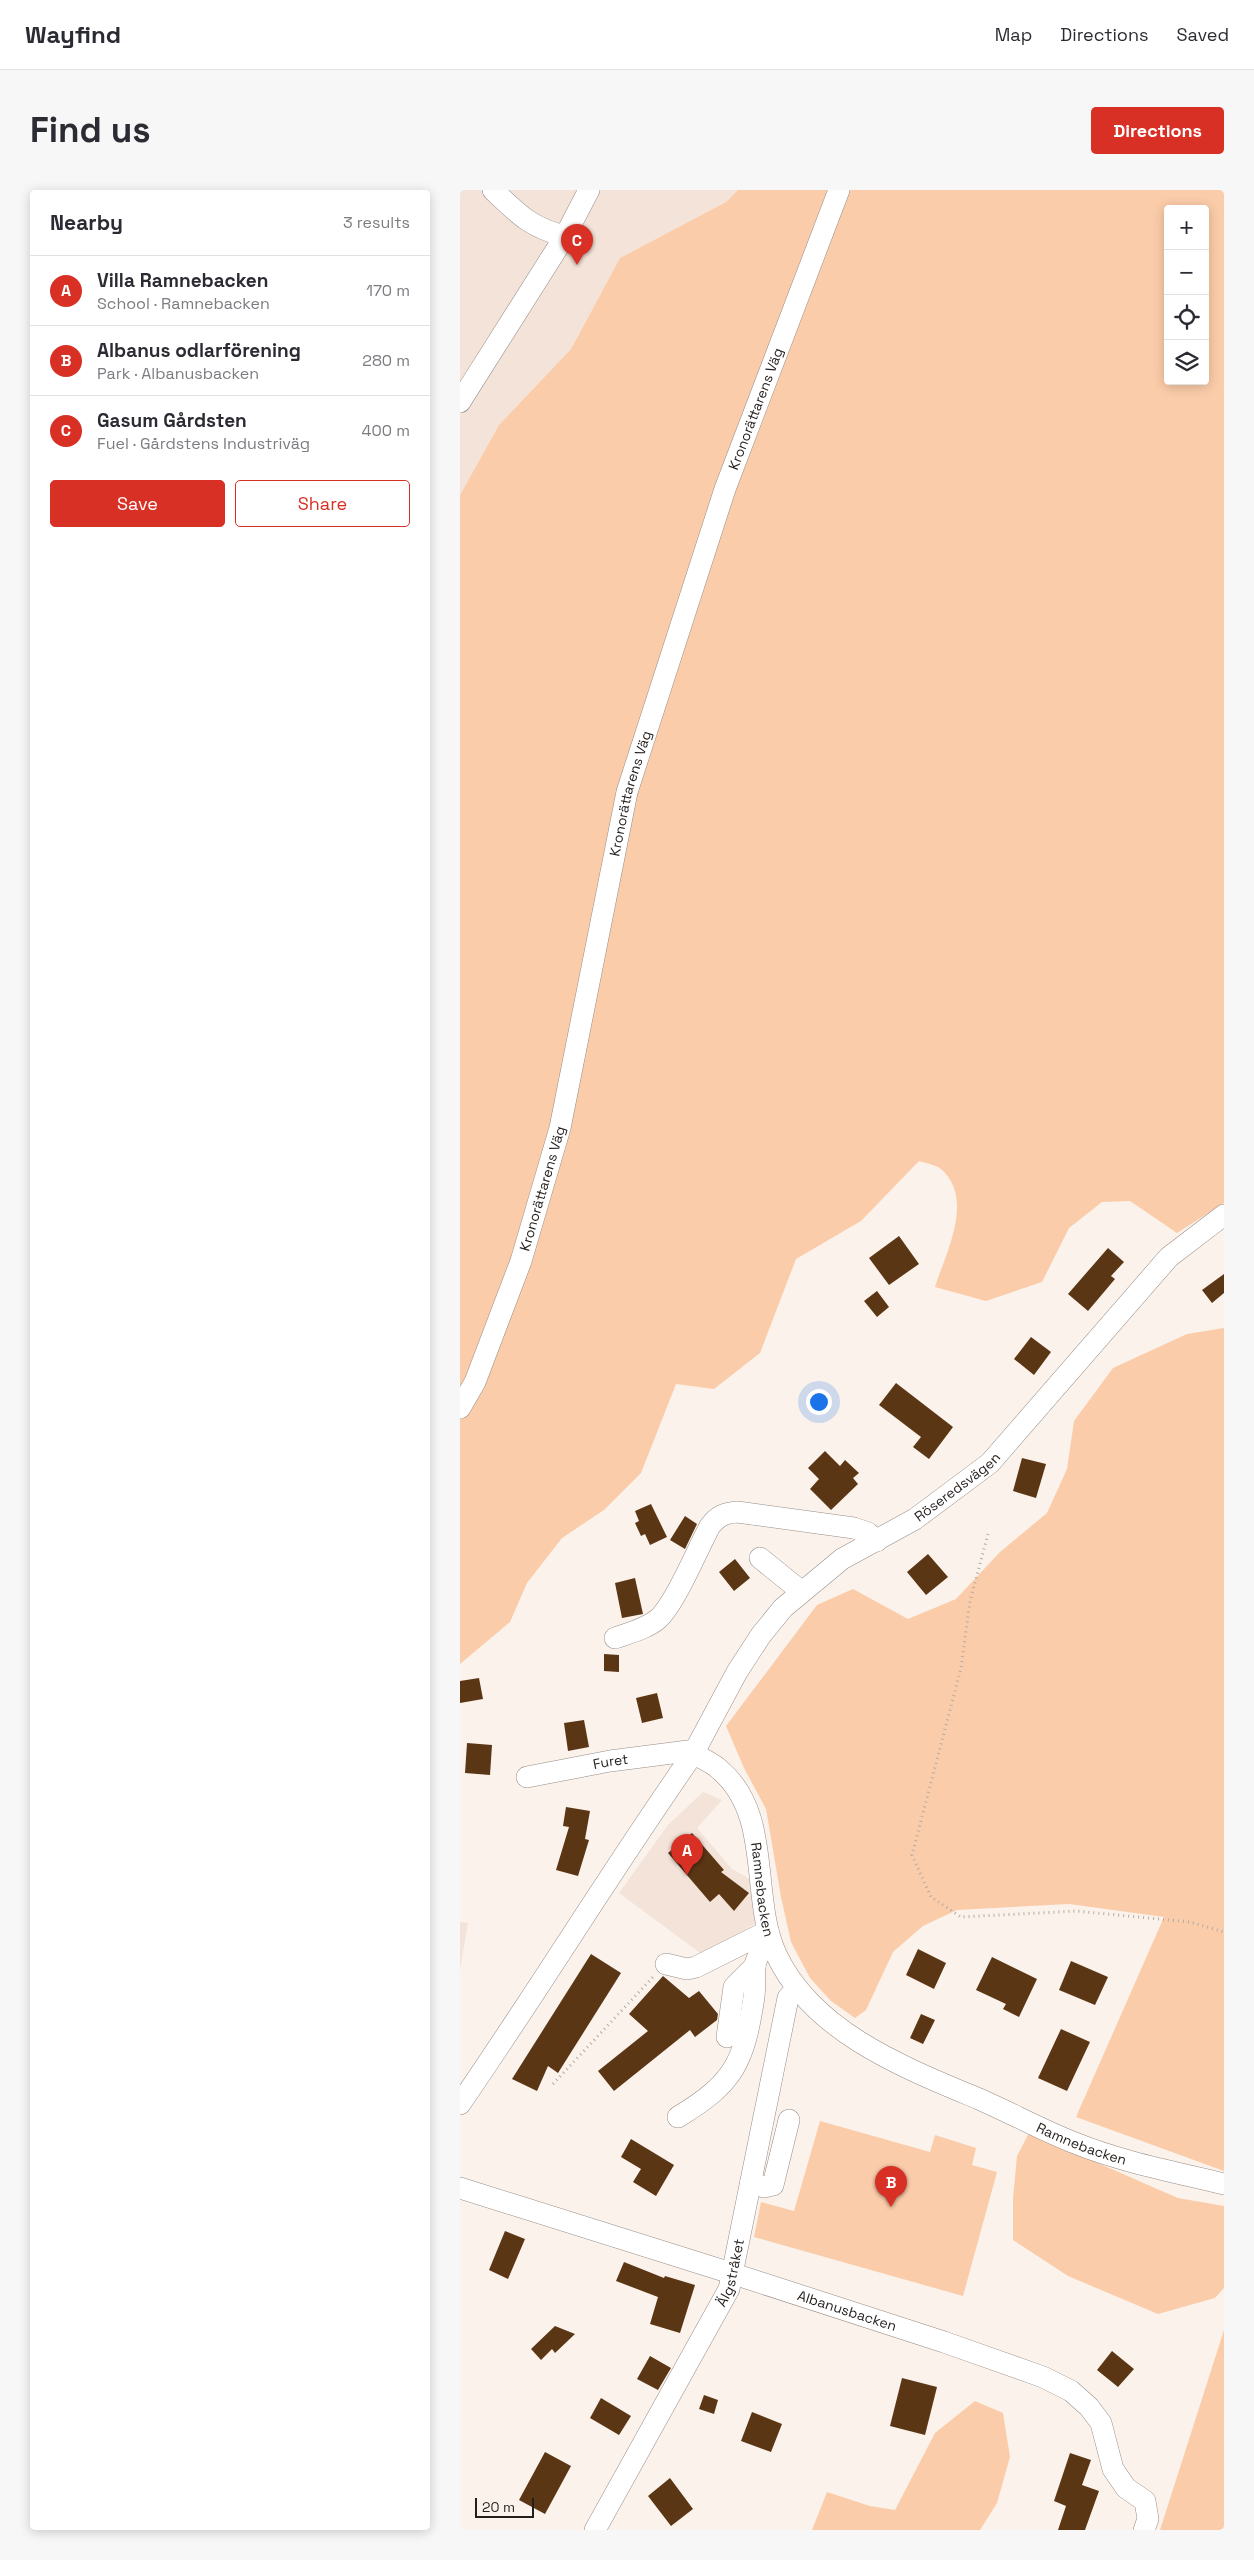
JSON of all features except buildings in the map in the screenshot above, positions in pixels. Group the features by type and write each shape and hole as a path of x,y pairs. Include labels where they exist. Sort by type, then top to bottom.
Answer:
{"street":[{"path":"493,190 520,216 543,231 565,236"},
{"path":"460,402 565,236 589,190"},
{"name":"Kronorättarens Väg","path":"460,1408 475,1382 521,1261 560,1128 626,792 725,489 839,190"},
{"name":"Röseredsvägen","path":"693,1754 737,1672 761,1635 783,1608 842,1559 915,1519 990,1463 1169,1257 1224,1215"},
{"path":"615,1638 646,1627 658,1618 668,1605 710,1526 718,1516 727,1512 854,1528 868,1533 877,1541"},
{"path":"760,1558 802,1592"},
{"name":"Furet","path":"527,1777 610,1761 688,1751 693,1754"},
{"path":"460,2104 527,2007 632,1841 693,1754"},
{"name":"Ramnebacken","path":"693,1754 719,1769 745,1802 752,1825 769,1937 796,1989 823,2015 865,2045 917,2073 1075,2143 1154,2167 1224,2184"},
{"path":"666,1964 687,1969 696,1967 769,1937"},
{"path":"678,2117 709,2098 733,2072 742,2049 754,1997 755,1966 758,1953 769,1937"},
{"path":"726,2036 731,2018 734,1987 755,1966"},
{"name":"Älgstråket","path":"595,2530 729,2289 734,2274 788,1998 796,1989"},
{"path":"751,2182 764,2187 773,2185 789,2120"},
{"name":"Albanusbacken","path":"460,2188 944,2342 1043,2377 1070,2391 1089,2407 1101,2423 1113,2469 1126,2488 1144,2501 1148,2519 1144,2530"}],"path":[{"path":"988,1534 970,1601 961,1668 912,1855 931,1897 961,1917 1076,1911 1190,1922 1224,1932"},
{"path":"553,2084 666,1964"}],"shaded area":[{"path":"460,190 738,190 726,202 620,258 571,349 499,425 460,495"},
{"path":"738,190 1224,190 1224,1203 1177,1233 1130,1201 1102,1202 1069,1228 1042,1282 986,1301 935,1287 955,1226 956,1195 951,1181 941,1169 919,1161 861,1221 796,1259 760,1353 714,1389 676,1384 641,1473 604,1510 562,1538 527,1583 510,1622 460,1664 460,495 499,425 571,349 620,258 726,202"},
{"path":"1224,1328 1224,2171 1076,2117 1164,1917 1069,1904 957,1910 923,1926 893,1952 866,2010 855,2018 831,2001 810,1978 791,1942 781,1897 766,1809 744,1768 726,1726 817,1605 853,1589 908,1619 956,1599 1000,1552 1047,1513 1067,1469 1074,1421 1113,1368 1187,1334"},
{"path":"703,1792 722,1800 697,1828 732,1869 753,1881 756,1923 703,1955 619,1893 668,1825"},
{"path":"460,1922 468,1923 460,1969"},
{"path":"820,2121 930,2152 935,2135 976,2148 972,2165 997,2172 963,2296 754,2237 761,2202 794,2211"},
{"path":"1029,2133 1178,2198 1224,2206 1224,2288 1215,2298 1158,2314 1068,2276 1013,2240 1013,2198 1017,2156"},
{"path":"1224,2330 1224,2530 1160,2530"},
{"path":"975,2401 1003,2413 1010,2457 997,2503 980,2530 812,2530 827,2492 870,2506 895,2510 935,2433"}],"place":[{"name":"Gasum Gårdsten","path":"577,265"},
{"name":"Villa Ramnebacken","path":"687,1875"},
{"name":"Albanus odlarförening","path":"891,2207"}]}
